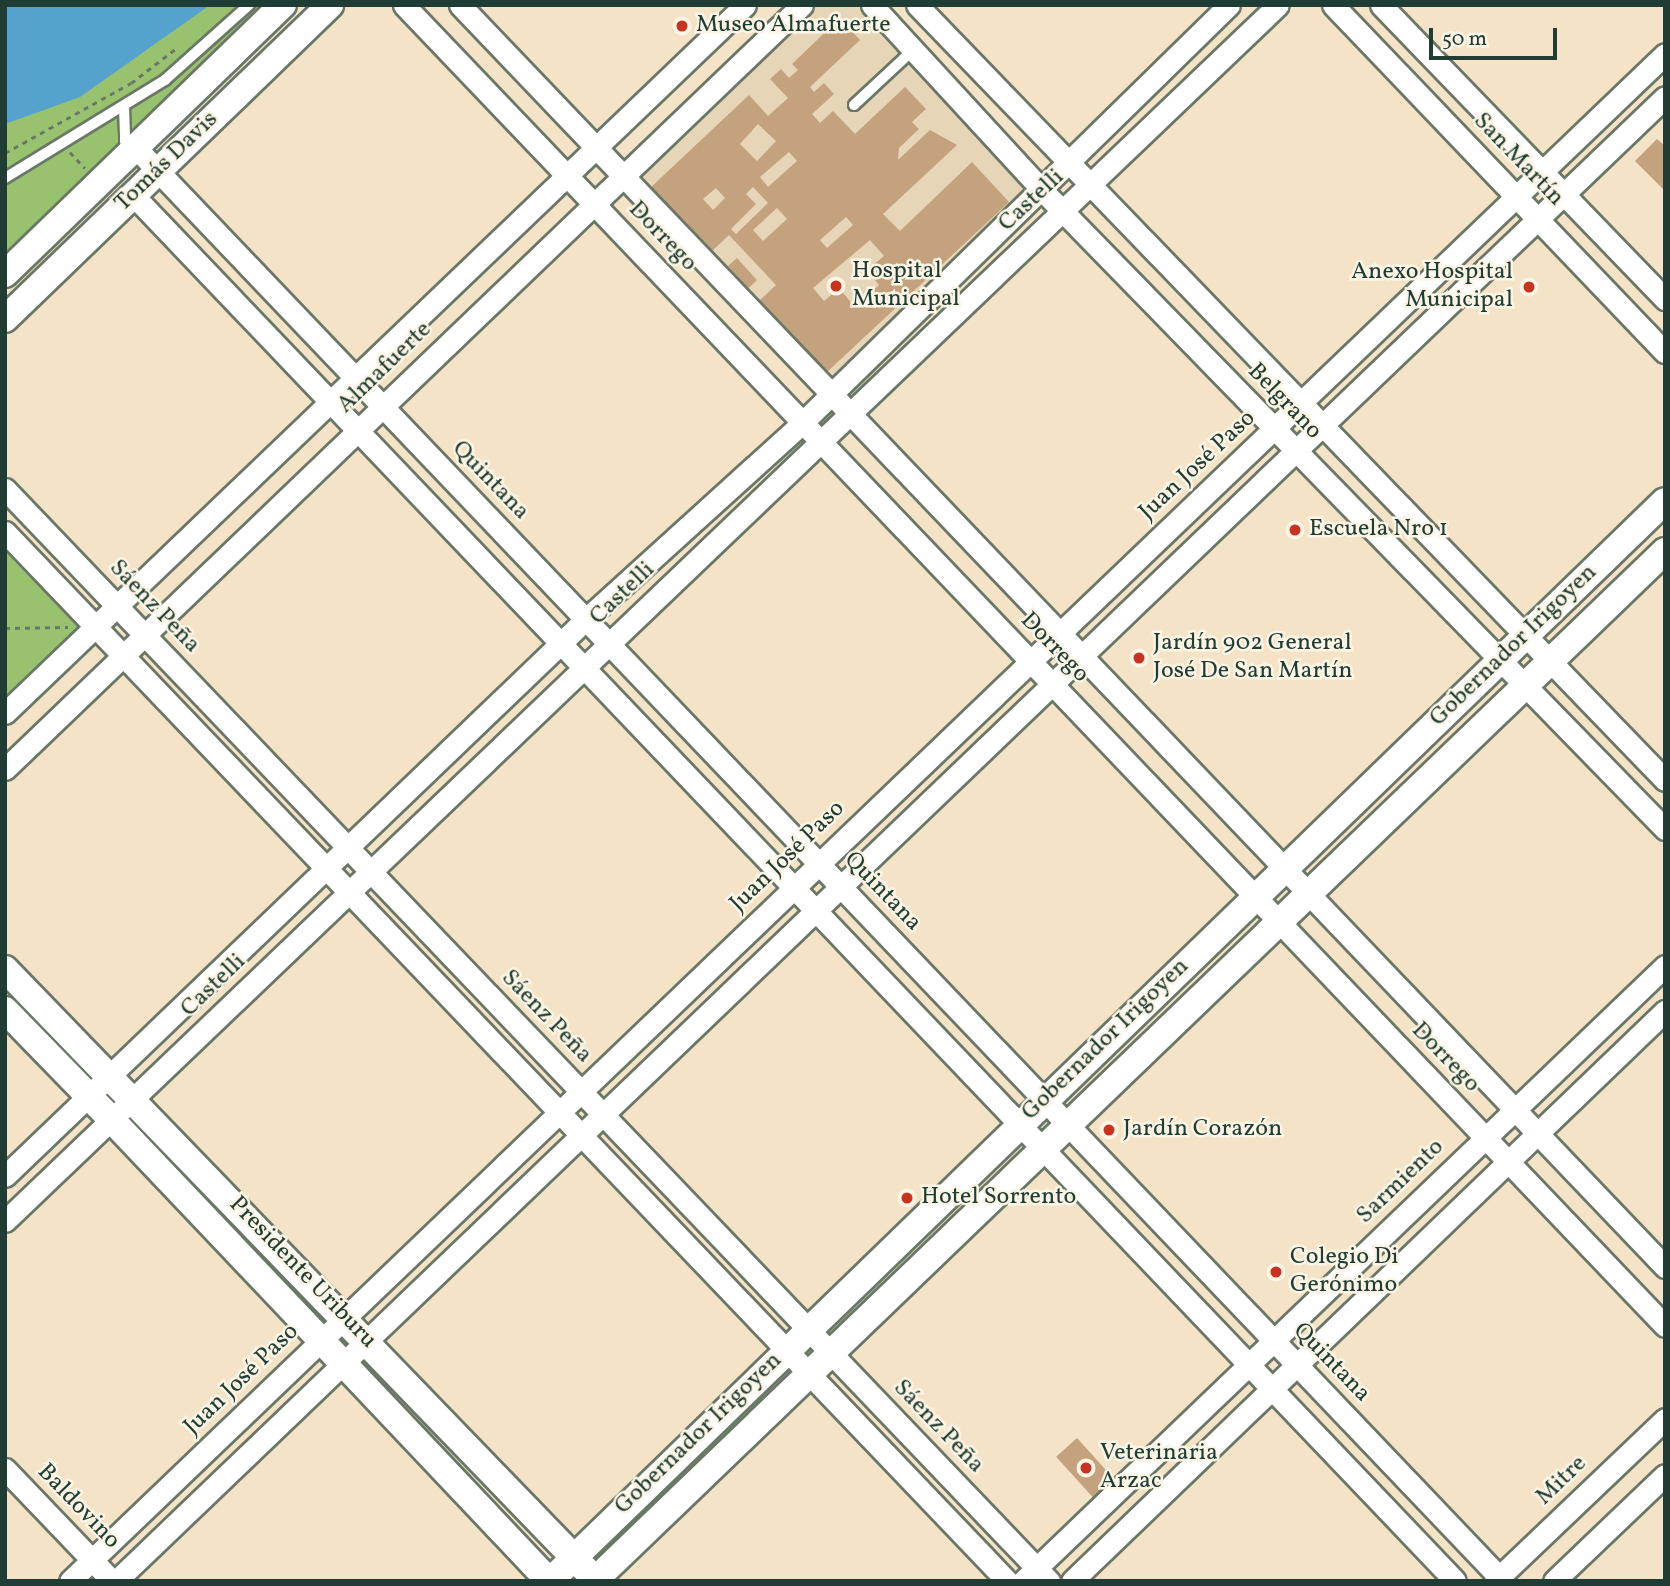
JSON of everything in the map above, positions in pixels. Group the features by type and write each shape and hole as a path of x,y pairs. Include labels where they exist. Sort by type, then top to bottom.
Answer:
{"street":[{"name":"Tomás Davis","path":"5,274 283,5"},
{"name":"Tomás Davis","path":"5,319 330,5"},
{"name":"Dorrego","path":"404,5 1665,1326"},
{"name":"Dorrego","path":"460,5 1665,1267"},
{"name":"Almafuerte","path":"5,713 87,627 117,606 745,5"},
{"name":"Almafuerte","path":"5,769 802,5"},
{"name":"Belgrano","path":"872,5 1043,191 1294,451 1502,657 1665,829"},
{"name":"Belgrano","path":"917,5 1300,405 1526,634 1665,780"},
{"name":"Castelli","path":"5,1175 110,1078 586,619 803,422 1070,165 1229,5"},
{"name":"Castelli","path":"5,1221 821,442 1061,208 1278,5"},
{"name":"San Martín","path":"1333,5 1665,352"},
{"name":"San Martín","path":"1381,5 1665,299"},
{"name":"Juan José Paso","path":"70,1581 1665,54"},
{"path":"114,1581 1665,97"},
{"name":"Quintana","path":"136,148 1499,1579"},
{"path":"134,195 1455,1581"},
{"name":"Sáenz Peña","path":"5,489 831,1353 1036,1576"},
{"name":"Gobernador Irigoyen","path":"550,1581 1665,501"},
{"path":"5,532 87,627 123,656 1007,1581"},
{"name":"Gobernador Irigoyen","path":"595,1580 1665,551"},
{"name":"Sarmiento","path":"1036,1576 1249,1364 1665,966"},
{"name":"Presidente Uriburu","path":"5,969 368,1340 595,1580"},
{"name":"Presidente Uriburu","path":"5,1010 550,1581"},
{"path":"1072,1581 1665,1011"},
{"name":"Mitre","path":"1499,1579 1665,1419"},
{"name":"Baldovino","path":"5,1469 114,1581"},
{"path":"1554,1581 1665,1475"}],"lane":[{"path":"5,178 124,107 206,47 249,5"},
{"path":"854,105 913,50"},
{"path":"124,107 125,141 136,148"}],"path":[{"path":"5,153 131,83 189,40"},
{"path":"63,145 99,183"},
{"path":"5,628 87,627"}],"shaded area":[{"name":"Hospital Municipal","path":"818,5 859,5 1034,189 833,383 635,181"}],"green space":[{"path":"5,5 269,5 5,260"},
{"path":"5,551 78,627 5,696"}],"water":[{"path":"5,5 210,5 80,97 5,124"}],"building":[{"name":"Hospital Municipal","path":"840,18 860,40 810,87 814,92 824,83 834,94 812,114 820,123 833,111 855,134 905,87 926,109 912,122 919,129 899,148 898,160 930,130 957,145 883,214 900,231 972,162 1009,202 826,373 758,302 776,285 729,235 710,253 649,189 749,95 768,116 788,98 770,79 781,69 789,78 798,70 792,64","holes":["758,124 776,141 757,161 740,144","789,152 797,161 768,187 760,177","753,187 768,203 736,234 731,229 756,204 746,194","716,188 725,198 713,210 703,199","777,208 787,219 763,241 753,230","846,217 853,225 827,248 820,240","870,240 884,256 867,270 879,285 854,306 839,288 824,301 813,288"]},
{"path":"1657,139 1665,146 1665,191 1635,161"},
{"path":"737,258 757,280 748,288 728,266"},
{"name":"Veterinaria Arzac","path":"1077,1438 1114,1479 1093,1498 1056,1457"}],"place":[{"name":"Museo Almafuerte","path":"682,26"},
{"name":"Hospital Municipal","path":"836,286"},
{"name":"Anexo Hospital Municipal","path":"1529,287"},
{"name":"Escuela Nro 1","path":"1295,530"},
{"name":"Jardín 902 General José De San Martín","path":"1139,658"},
{"name":"Jardín Corazón","path":"1109,1130"},
{"name":"Hotel Sorrento","path":"907,1198"},
{"name":"Colegio Di Gerónimo","path":"1276,1272"},
{"name":"Veterinaria Arzac","path":"1086,1468"}]}
